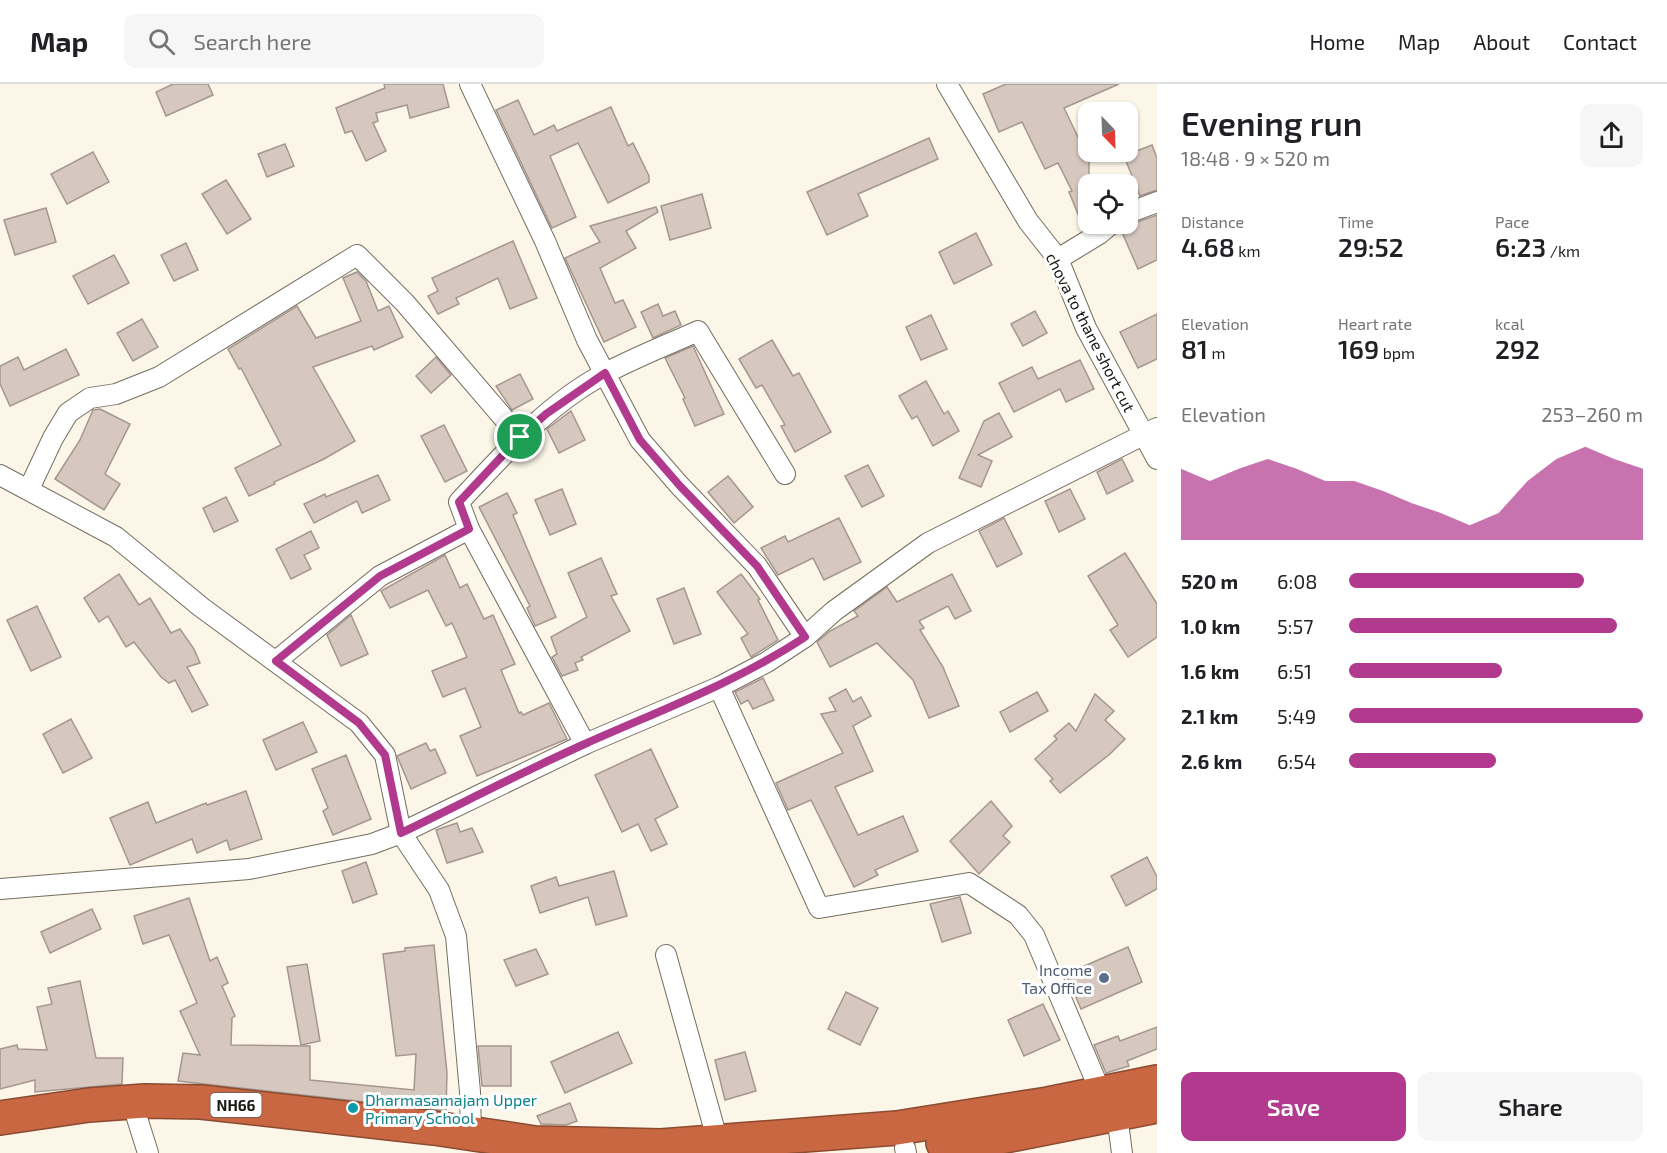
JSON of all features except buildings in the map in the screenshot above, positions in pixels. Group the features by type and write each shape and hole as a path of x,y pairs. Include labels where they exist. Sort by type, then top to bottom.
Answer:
{"highway":[{"name":"NH66","path":"0,1136 137,1118 174,1118 468,1147 535,1143 661,1146 1071,1112 1109,1104 1157,1082"},
{"name":"NH66","path":"0,1118 90,1105 145,1101 201,1102 468,1147"},
{"name":"NH66","path":"1109,1104 1157,1106"},
{"name":"NH66","path":"830,1153 906,1150 1000,1137 1071,1112"}],"street":[{"path":"470,84 545,241 587,340 640,440 680,486 757,566 805,637"},
{"name":"chova to thane short cut","path":"947,84 1028,221 1058,259 1086,328 1150,432 1157,459"},
{"path":"1138,209 1157,202"},
{"path":"1058,259 1096,234"},
{"path":"29,489 52,438 68,413 90,398 116,394 159,376 357,255 405,303 520,437"},
{"path":"585,744 469,529 459,502 520,437 546,414 605,373 698,331 784,474"},
{"path":"0,889 249,869 372,843 401,833 585,744 719,687 767,662 805,637 834,611 928,543 1150,432"},
{"path":"0,475 116,537 201,607 359,723 385,755 401,833 439,890 456,936 470,1092 468,1147"},
{"path":"276,661 380,576 469,529"},
{"path":"719,687 819,908 969,882 1018,915 1034,935 1109,1104 1122,1153"},
{"path":"666,955 718,1142"},
{"path":"137,1118 148,1153"}],"place":[{"name":"Income Tax Office","path":"1104,978"},
{"name":"Dharmasamajam Upper Primary School","path":"353,1108"}],"route":[{"path":"605,373 640,440 680,486 757,566 805,637 767,662 719,687 585,744 401,833 385,755 359,723 276,661 380,576 469,529 459,502 520,437 546,414 605,373"}]}
